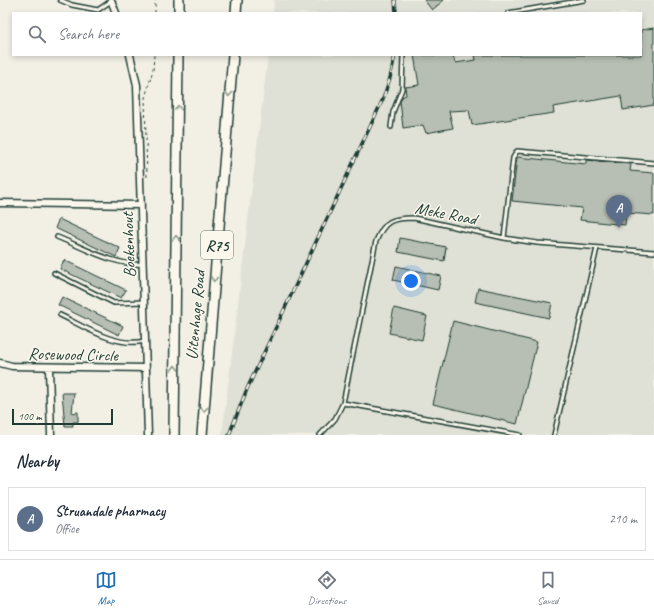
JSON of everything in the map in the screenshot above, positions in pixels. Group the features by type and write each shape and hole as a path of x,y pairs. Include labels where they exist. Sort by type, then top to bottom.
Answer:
{"main road":[{"path":"179,0 179,12"},
{"path":"236,12 237,0"},
{"name":"Uitenhage Road","path":"174,435 178,56"},
{"name":"Uitenhage Road","path":"202,435 232,56"}],"street":[{"path":"111,1 116,12"},
{"name":"Boekenhout","path":"130,56 137,85 148,435"},
{"path":"0,203 142,206"},
{"name":"Rosewood Circle","path":"0,363 12,366 49,368 146,368"},
{"path":"49,368 50,435"}],"lane":[{"path":"60,0 72,5 98,10 111,1"},
{"path":"514,12 584,0"},
{"path":"391,127 393,112 402,89 403,56"},
{"path":"504,238 513,158 517,151 654,163"},
{"name":"Meke Road","path":"320,435 335,419 343,403 376,241 384,226 388,222 398,218 414,218 504,238 537,243 654,252"},
{"path":"57,237 120,262 143,264"},
{"path":"554,435 597,248"},
{"path":"54,273 114,303 144,302"},
{"path":"60,315 109,338 135,344 145,341"},
{"path":"343,403 520,435"}],"path":[{"path":"155,0 155,12"},
{"path":"147,177 145,98 154,56"}],"shaded area":[{"path":"274,0 654,0 654,435 222,435 268,56 642,56 642,12 273,12"}],"building":[{"path":"424,0 444,0 432,10"},
{"path":"654,28 654,105 623,110 621,96 553,107 554,113 472,125 469,110 449,111 453,128 426,133 423,125 403,128 400,101 402,97 406,95 405,87 419,85 414,56 453,56 455,63 476,60 475,56 642,56 642,30"},
{"path":"517,157 586,164 586,160 631,164 630,171 654,173 654,215 626,213 625,225 580,220 582,208 512,201"},
{"path":"59,219 120,248 116,257 55,228"},
{"path":"400,238 446,247 444,261 398,252"},
{"path":"64,260 126,290 121,298 60,269"},
{"path":"396,266 441,276 438,290 393,280"},
{"path":"478,288 552,303 549,318 475,302"},
{"path":"62,297 123,326 119,335 58,305"},
{"path":"394,308 427,316 422,340 389,333"},
{"path":"453,321 537,342 517,424 433,404"},
{"path":"62,393 74,393 72,413 78,412 78,422 73,422 73,426 65,426"}],"railway":[{"path":"395,0 396,12"},
{"path":"229,435 247,389 383,99 390,78 395,56"}],"place":[{"name":"Struandale pharmacy","path":"619,228"}]}
